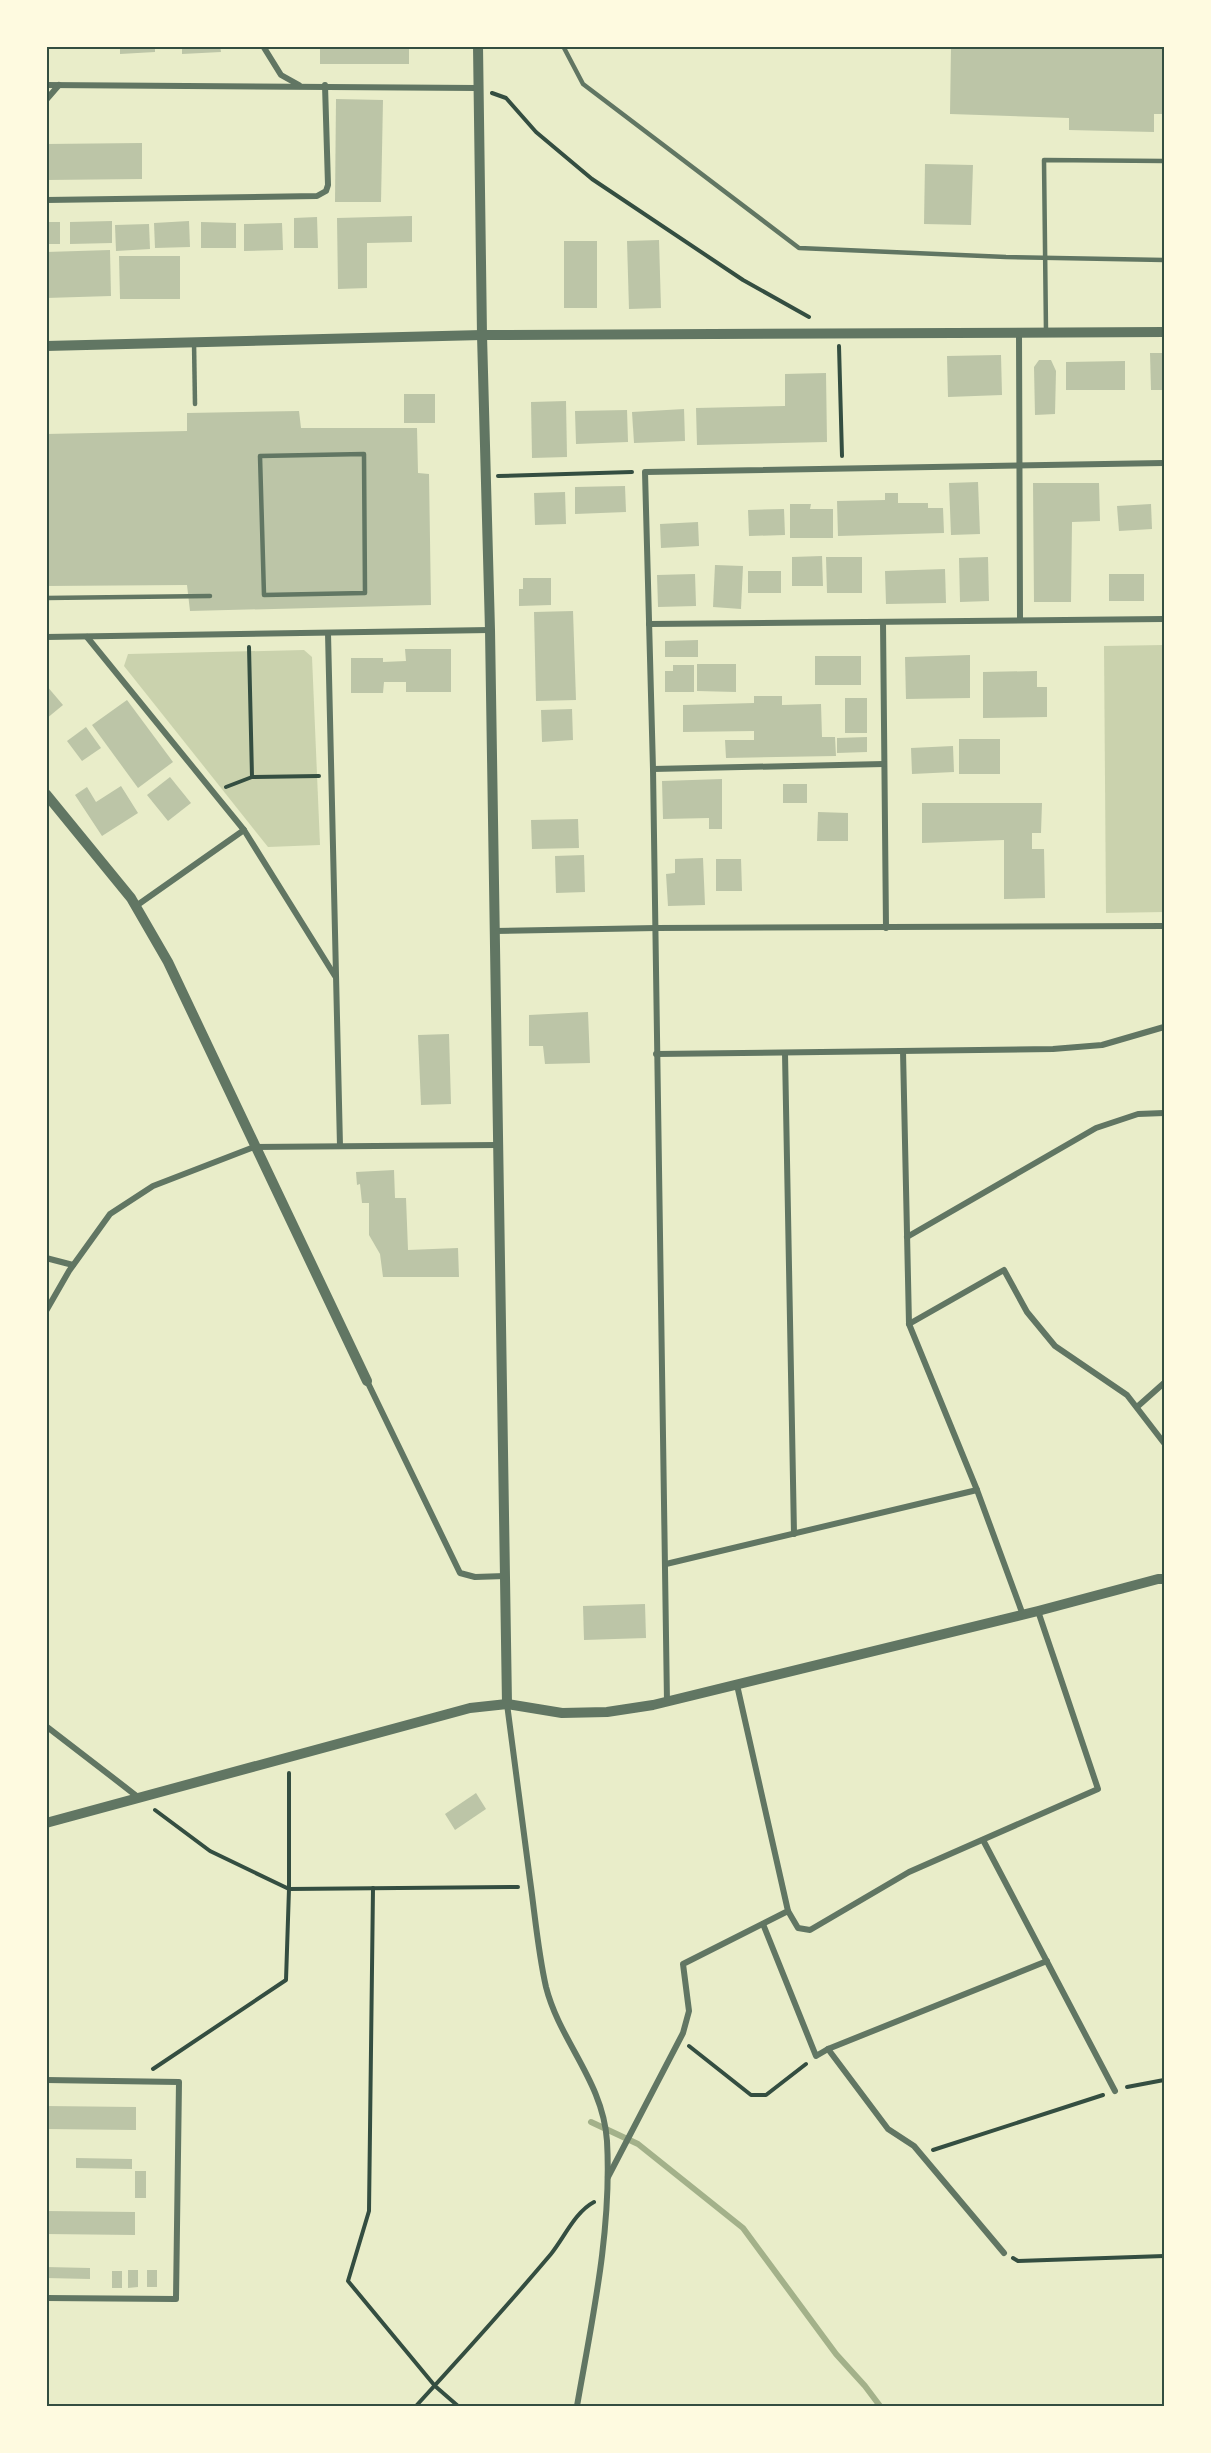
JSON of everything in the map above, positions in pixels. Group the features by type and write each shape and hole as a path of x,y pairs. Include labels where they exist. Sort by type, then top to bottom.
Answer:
{"street":[{"path":"262,46 281,75 300,86"},
{"path":"478,46 507,1704 546,1986 555,2014 600,2100 607,2139 608,2178 594,2310 577,2406"},
{"path":"46,85 325,85 477,88"},
{"path":"46,100 59,85"},
{"path":"46,200 317,196 326,191 328,184 325,85"},
{"path":"46,346 482,335 1164,332"},
{"path":"1019,333 1020,619"},
{"path":"667,1702 656,928 645,472 1164,464"},
{"path":"649,624 1164,619"},
{"path":"883,622 886,928"},
{"path":"46,638 490,630"},
{"path":"328,633 340,1146"},
{"path":"87,637 244,830 336,976"},
{"path":"653,770 884,764"},
{"path":"46,794 136,906 168,962 254,1147 460,1573 475,1577 505,1576"},
{"path":"136,906 244,830"},
{"path":"494,931 1164,926"},
{"path":"656,1054 1072,1048 1102,1045 1164,1027"},
{"path":"903,1051 909,1324 977,1490 1023,1615"},
{"path":"785,1053 794,1534"},
{"path":"907,1237 1096,1128 1138,1114 1164,1113"},
{"path":"46,1311 73,1265 110,1214 153,1186 254,1147 497,1145"},
{"path":"46,1258 73,1265"},
{"path":"909,1324 1004,1270 1027,1312 1055,1346 1127,1395 1164,1443"},
{"path":"1137,1407 1164,1383"},
{"path":"666,1564 977,1490"},
{"path":"46,1823 470,1708 507,1704 562,1713 607,1712 667,1702 1164,1579"},
{"path":"736,1685 788,1911 798,1928 810,1930 909,1872 1098,1789 1038,1611"},
{"path":"46,1726 138,1797"},
{"path":"983,1840 1116,2091"},
{"path":"608,2178 680,2039 689,2011 683,1965 788,1911"},
{"path":"763,1924 816,2056 828,2049 1047,1961"},
{"path":"828,2049 888,2129 914,2146 1004,2253"},
{"path":"46,2080 179,2082 176,2299 46,2298"}],"lane":[{"path":"563,46 583,84 799,248 1164,260"},
{"path":"1046,331 1044,160 1164,161"},
{"path":"194,342 195,404"},
{"path":"364,454 365,594 264,595 260,456 364,454"},
{"path":"46,598 210,596"}],"path":[{"path":"477,88 506,98 536,132 592,179 743,280 810,318"},
{"path":"839,334 842,468"},
{"path":"486,476 645,472"},
{"path":"248,634 252,777"},
{"path":"214,793 252,777 332,776"},
{"path":"134,2081 286,1980 289,1757"},
{"path":"138,1797 210,1851 289,1888 531,1887"},
{"path":"373,1888 369,2211 348,2281 435,2386 458,2406"},
{"path":"680,2039 751,2095 766,2095 816,2056"},
{"path":"921,2154 1132,2085 1164,2080"},
{"path":"416,2406 562,2241 585,2207 606,2196"},
{"path":"1004,2253 1018,2261 1164,2256"}],"green space":[{"path":"1164,645 1164,912 1106,913 1104,646"},
{"path":"304,650 312,657 320,845 268,847 124,666 128,654"}],"building":[{"path":"120,46 155,46 155,52 120,54"},
{"path":"182,46 220,46 221,52 182,54"},
{"path":"320,46 409,46 409,64 320,64"},
{"path":"951,46 1164,46 1164,114 1154,114 1154,132 1069,130 1069,118 950,114"},
{"path":"336,99 383,100 381,202 335,202"},
{"path":"142,143 142,179 46,180 46,144"},
{"path":"925,164 973,165 971,225 924,224"},
{"path":"412,216 412,242 367,243 367,288 338,289 337,218"},
{"path":"317,217 318,248 294,248 294,218"},
{"path":"112,221 112,243 70,244 70,222"},
{"path":"189,221 190,247 155,248 154,223"},
{"path":"46,222 60,222 60,244 46,244"},
{"path":"201,222 236,223 236,248 201,248"},
{"path":"282,223 283,250 244,251 244,224"},
{"path":"149,224 150,249 116,251 115,225"},
{"path":"659,240 661,308 629,309 627,241"},
{"path":"564,241 597,241 597,308 564,308"},
{"path":"110,250 111,296 46,298 46,252"},
{"path":"119,256 180,256 180,299 120,299"},
{"path":"1150,353 1164,353 1164,390 1151,390"},
{"path":"1001,355 1002,395 948,397 947,356"},
{"path":"1039,360 1051,360 1056,371 1055,414 1035,415 1034,367"},
{"path":"1125,361 1125,390 1066,390 1066,362"},
{"path":"826,373 827,442 697,445 696,408 785,406 785,374"},
{"path":"404,394 435,394 435,423 404,423"},
{"path":"566,401 567,457 532,458 531,402"},
{"path":"684,409 685,441 634,443 632,412"},
{"path":"627,410 628,442 576,444 575,411"},
{"path":"299,411 301,428 417,428 418,473 429,474 431,605 190,611 187,585 46,586 46,434 187,431 187,413"},
{"path":"978,482 980,534 951,535 949,483"},
{"path":"1033,483 1099,483 1100,521 1072,522 1071,602 1034,602"},
{"path":"625,486 626,512 575,514 575,487"},
{"path":"565,492 566,524 535,525 534,493"},
{"path":"885,493 898,493 898,503 928,503 928,508 943,508 944,533 838,536 837,501 885,500"},
{"path":"790,504 811,504 810,509 833,509 833,538 790,538"},
{"path":"1151,504 1152,529 1119,531 1117,506"},
{"path":"784,509 785,535 749,536 748,510"},
{"path":"698,522 699,546 661,548 660,524"},
{"path":"822,556 823,586 792,586 792,557"},
{"path":"826,557 862,557 862,593 827,593"},
{"path":"988,557 989,601 960,602 959,558"},
{"path":"715,565 743,566 741,609 713,607"},
{"path":"945,569 946,603 886,604 885,571"},
{"path":"748,571 781,571 781,593 748,593"},
{"path":"695,574 696,606 658,607 657,575"},
{"path":"1109,574 1144,574 1144,601 1109,601"},
{"path":"523,578 551,578 551,605 519,606 519,589 523,589"},
{"path":"573,611 576,700 536,701 534,612"},
{"path":"698,640 698,657 665,657 665,641"},
{"path":"405,649 451,649 451,692 406,692 406,682 384,682 383,693 351,693 351,658 383,658 383,662 406,661"},
{"path":"970,655 970,698 906,699 905,657"},
{"path":"815,656 861,656 861,685 815,685"},
{"path":"697,664 736,664 736,692 697,691"},
{"path":"673,665 694,665 694,692 665,692 665,671 673,671"},
{"path":"1037,671 1037,687 1047,687 1047,717 983,718 983,672"},
{"path":"46,685 63,705 46,719"},
{"path":"754,696 782,696 782,705 821,704 822,737 835,737 836,756 726,758 725,740 754,740 754,731 683,732 683,705 754,703"},
{"path":"845,698 867,698 867,733 845,733"},
{"path":"127,700 173,762 138,788 92,725"},
{"path":"572,709 573,740 542,742 541,710"},
{"path":"86,727 101,748 82,761 67,741"},
{"path":"867,737 867,752 837,753 837,738"},
{"path":"959,739 1000,739 1000,774 959,774"},
{"path":"953,746 954,772 912,774 911,748"},
{"path":"170,777 191,803 168,821 147,795"},
{"path":"722,779 722,829 709,829 709,818 663,819 662,781"},
{"path":"783,784 807,784 807,803 783,803"},
{"path":"121,786 138,813 102,836 75,795 87,787 96,802"},
{"path":"922,803 1042,803 1041,833 1032,833 1032,849 1044,849 1045,898 1004,899 1004,840 922,843"},
{"path":"818,812 848,813 848,841 817,841"},
{"path":"578,819 579,848 532,849 531,820"},
{"path":"584,855 585,892 556,893 555,856"},
{"path":"703,858 705,905 668,906 666,874 675,873 675,859"},
{"path":"716,859 741,859 742,891 716,891"},
{"path":"588,1012 590,1063 545,1064 543,1046 529,1046 529,1015"},
{"path":"449,1034 451,1104 421,1105 418,1035"},
{"path":"394,1170 395,1198 406,1198 408,1250 458,1248 459,1277 383,1277 380,1254 369,1235 369,1203 362,1203 356,1172"},
{"path":"645,1604 646,1638 584,1640 583,1606"},
{"path":"476,1793 486,1809 455,1830 445,1814"},
{"path":"46,2106 136,2107 136,2130 46,2129"},
{"path":"76,2158 132,2159 132,2169 76,2168"},
{"path":"135,2171 146,2171 146,2198 135,2198"},
{"path":"46,2211 135,2212 135,2235 46,2234"},
{"path":"46,2267 90,2268 90,2279 46,2278"},
{"path":"128,2270 138,2270 138,2287 128,2288"},
{"path":"147,2270 157,2270 157,2287 147,2287"},
{"path":"112,2271 122,2271 122,2288 112,2288"}],"waterway":[{"path":"591,2122 638,2144 743,2228 836,2354 880,2406"}]}
